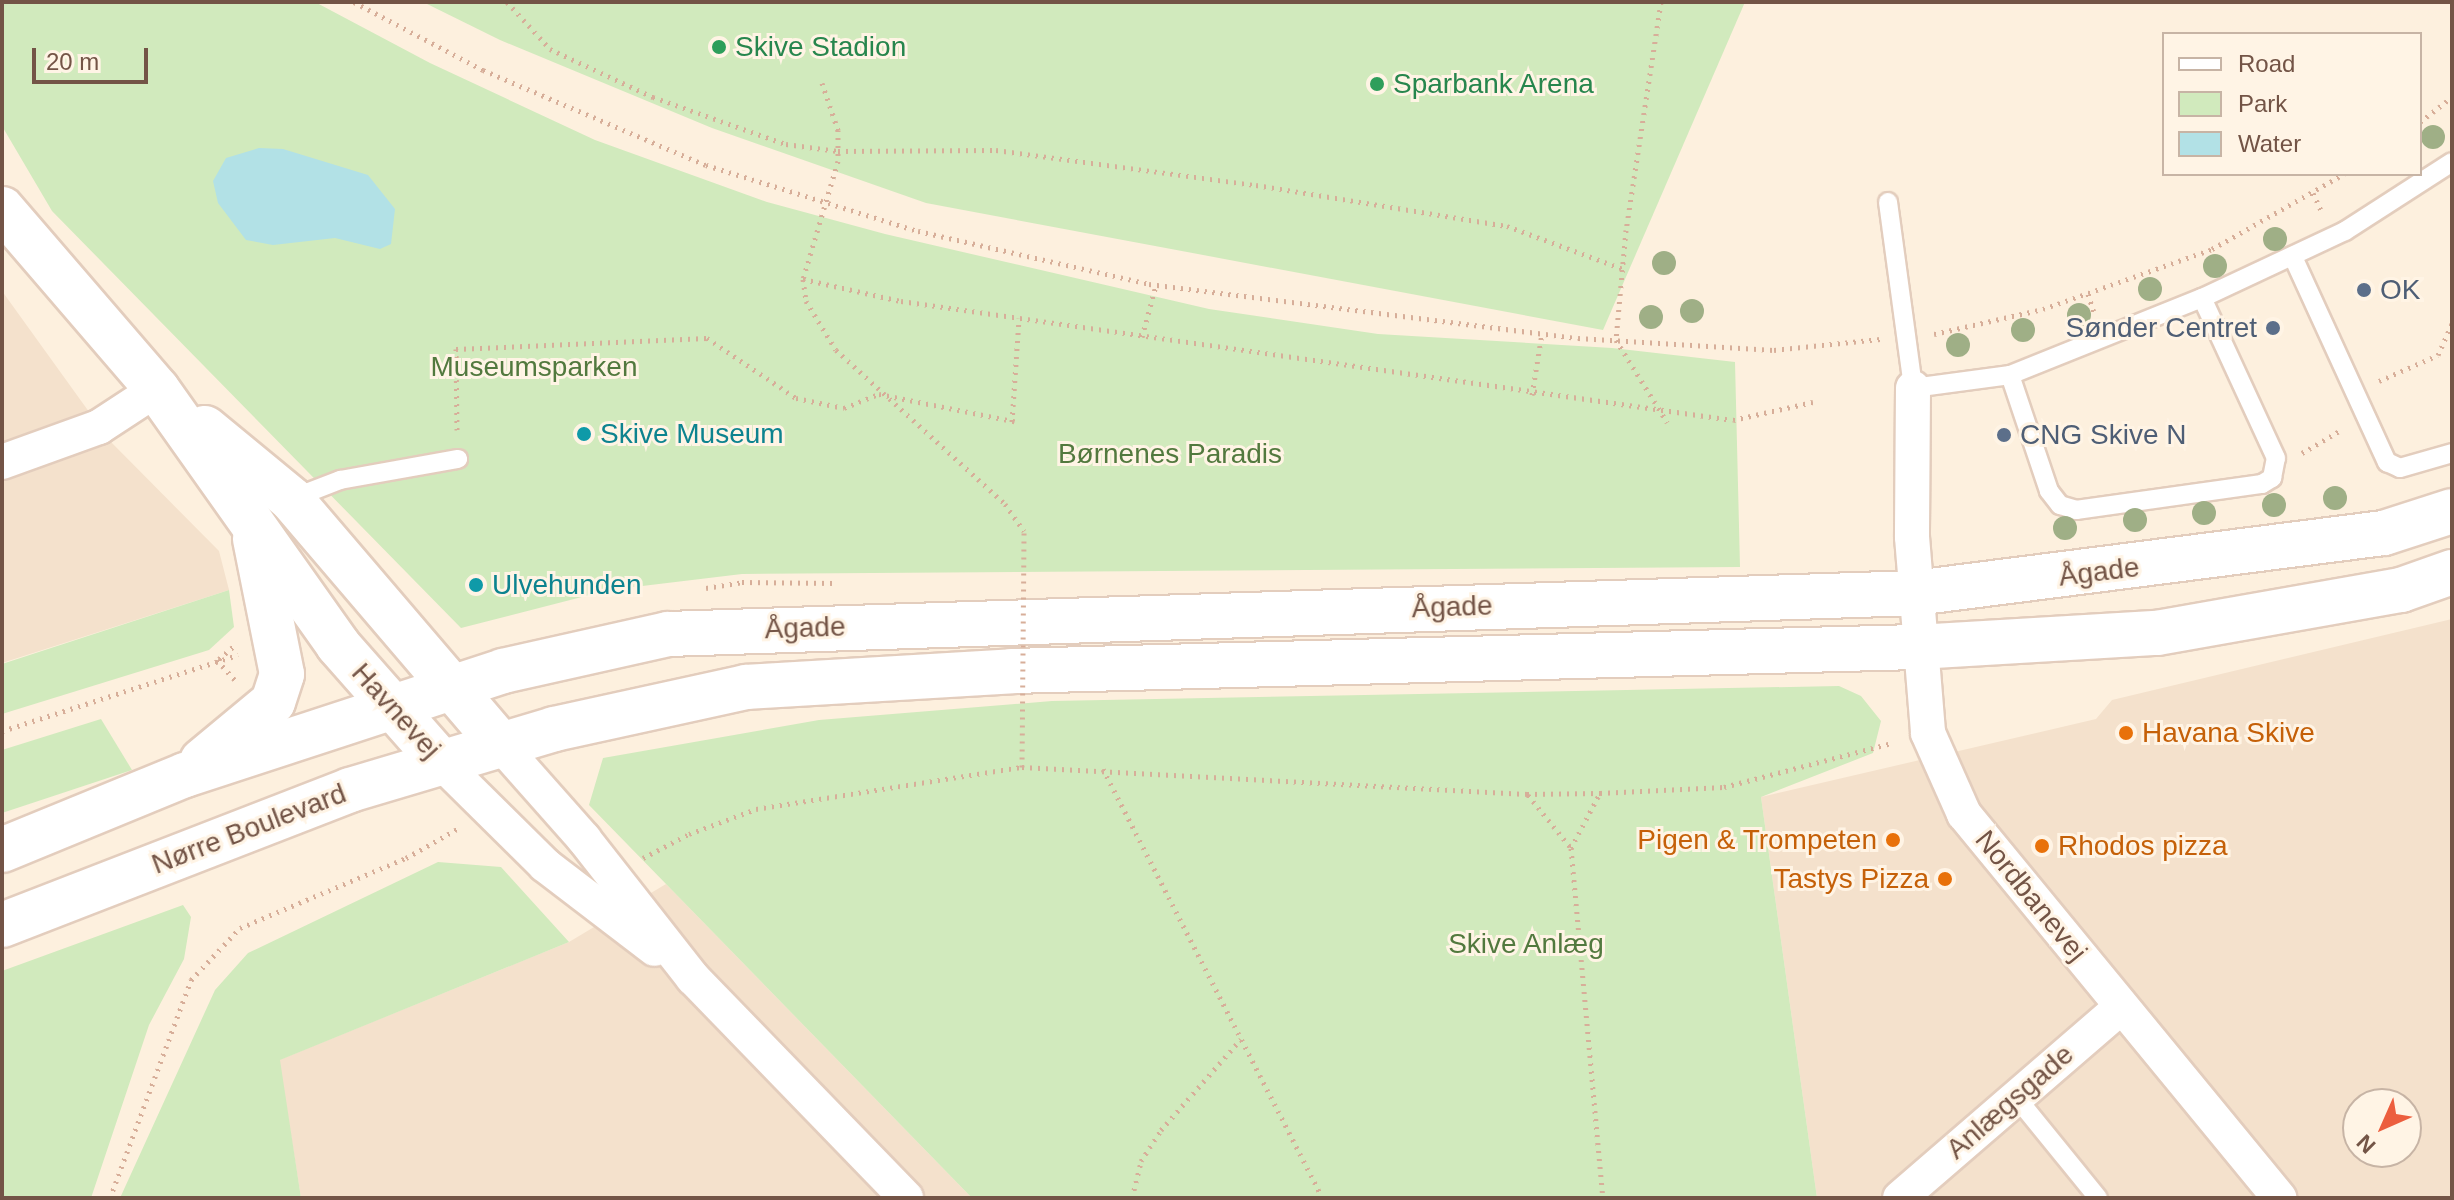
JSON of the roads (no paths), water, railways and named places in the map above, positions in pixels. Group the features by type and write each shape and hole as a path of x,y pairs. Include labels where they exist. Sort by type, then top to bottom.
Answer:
{"street":[{"name":"Havnevej","path":"2,209 157,389 338,645 394,710 487,813 545,865 693,978"},
{"name":"Nordbanevej","path":"1913,388 1912,537 1918,647 1928,733 1964,814 2279,1198"},
{"name":"Havnevej","path":"157,389 291,499 584,839 693,978 906,1198"},
{"path":"2,462 99,427 157,389"},
{"name":"Ågade","path":"452,689 503,671 668,634 1915,593 2384,533 2452,511"},
{"path":"185,775 273,702 282,674 249,516"},
{"name":"Ågade","path":"500,744 746,687 865,677 1918,647 2157,633 2401,590 2452,572"},
{"path":"2,850 185,775 452,689"},
{"name":"Nørre Boulevard","path":"2,925 350,790 500,744"},
{"name":"Anlægsgade","path":"1900,1198 2121,1007"}],"lane":[{"path":"1888,202 1913,388 2010,375 2202,298 2293,257 2381,210 2452,162"},
{"path":"2293,257 2381,455 2392,466 2452,453"},
{"path":"2010,375 2049,491 2060,505 2076,510 2262,484 2272,478 2276,458 2202,298"},
{"path":"291,499 340,480 458,459"},
{"path":"2016,1097 2098,1198"}],"water":[{"path":"259,148 283,149 368,175 395,209 391,244 380,249 335,238 273,245 246,240 218,203 213,181 226,158"}],"place":[{"name":"Skive Stadion","path":"719,47"},
{"name":"Sparbank Arena","path":"1377,84"},
{"name":"OK","path":"2364,290"},
{"name":"Sønder Centret","path":"2273,328"},
{"name":"Skive Museum","path":"584,434"},
{"name":"CNG Skive N","path":"2004,435"},
{"name":"Ulvehunden","path":"476,585"},
{"name":"Havana Skive","path":"2126,733"},
{"name":"Pigen & Trompeten","path":"1893,840"},
{"name":"Rhodos pizza","path":"2042,846"},
{"name":"Tastys Pizza","path":"1945,879"}],"park label":[{"name":"Museumsparken","path":"534,367"},
{"name":"Børnenes Paradis","path":"1170,454"},
{"name":"Skive Anlæg","path":"1526,944"}]}
